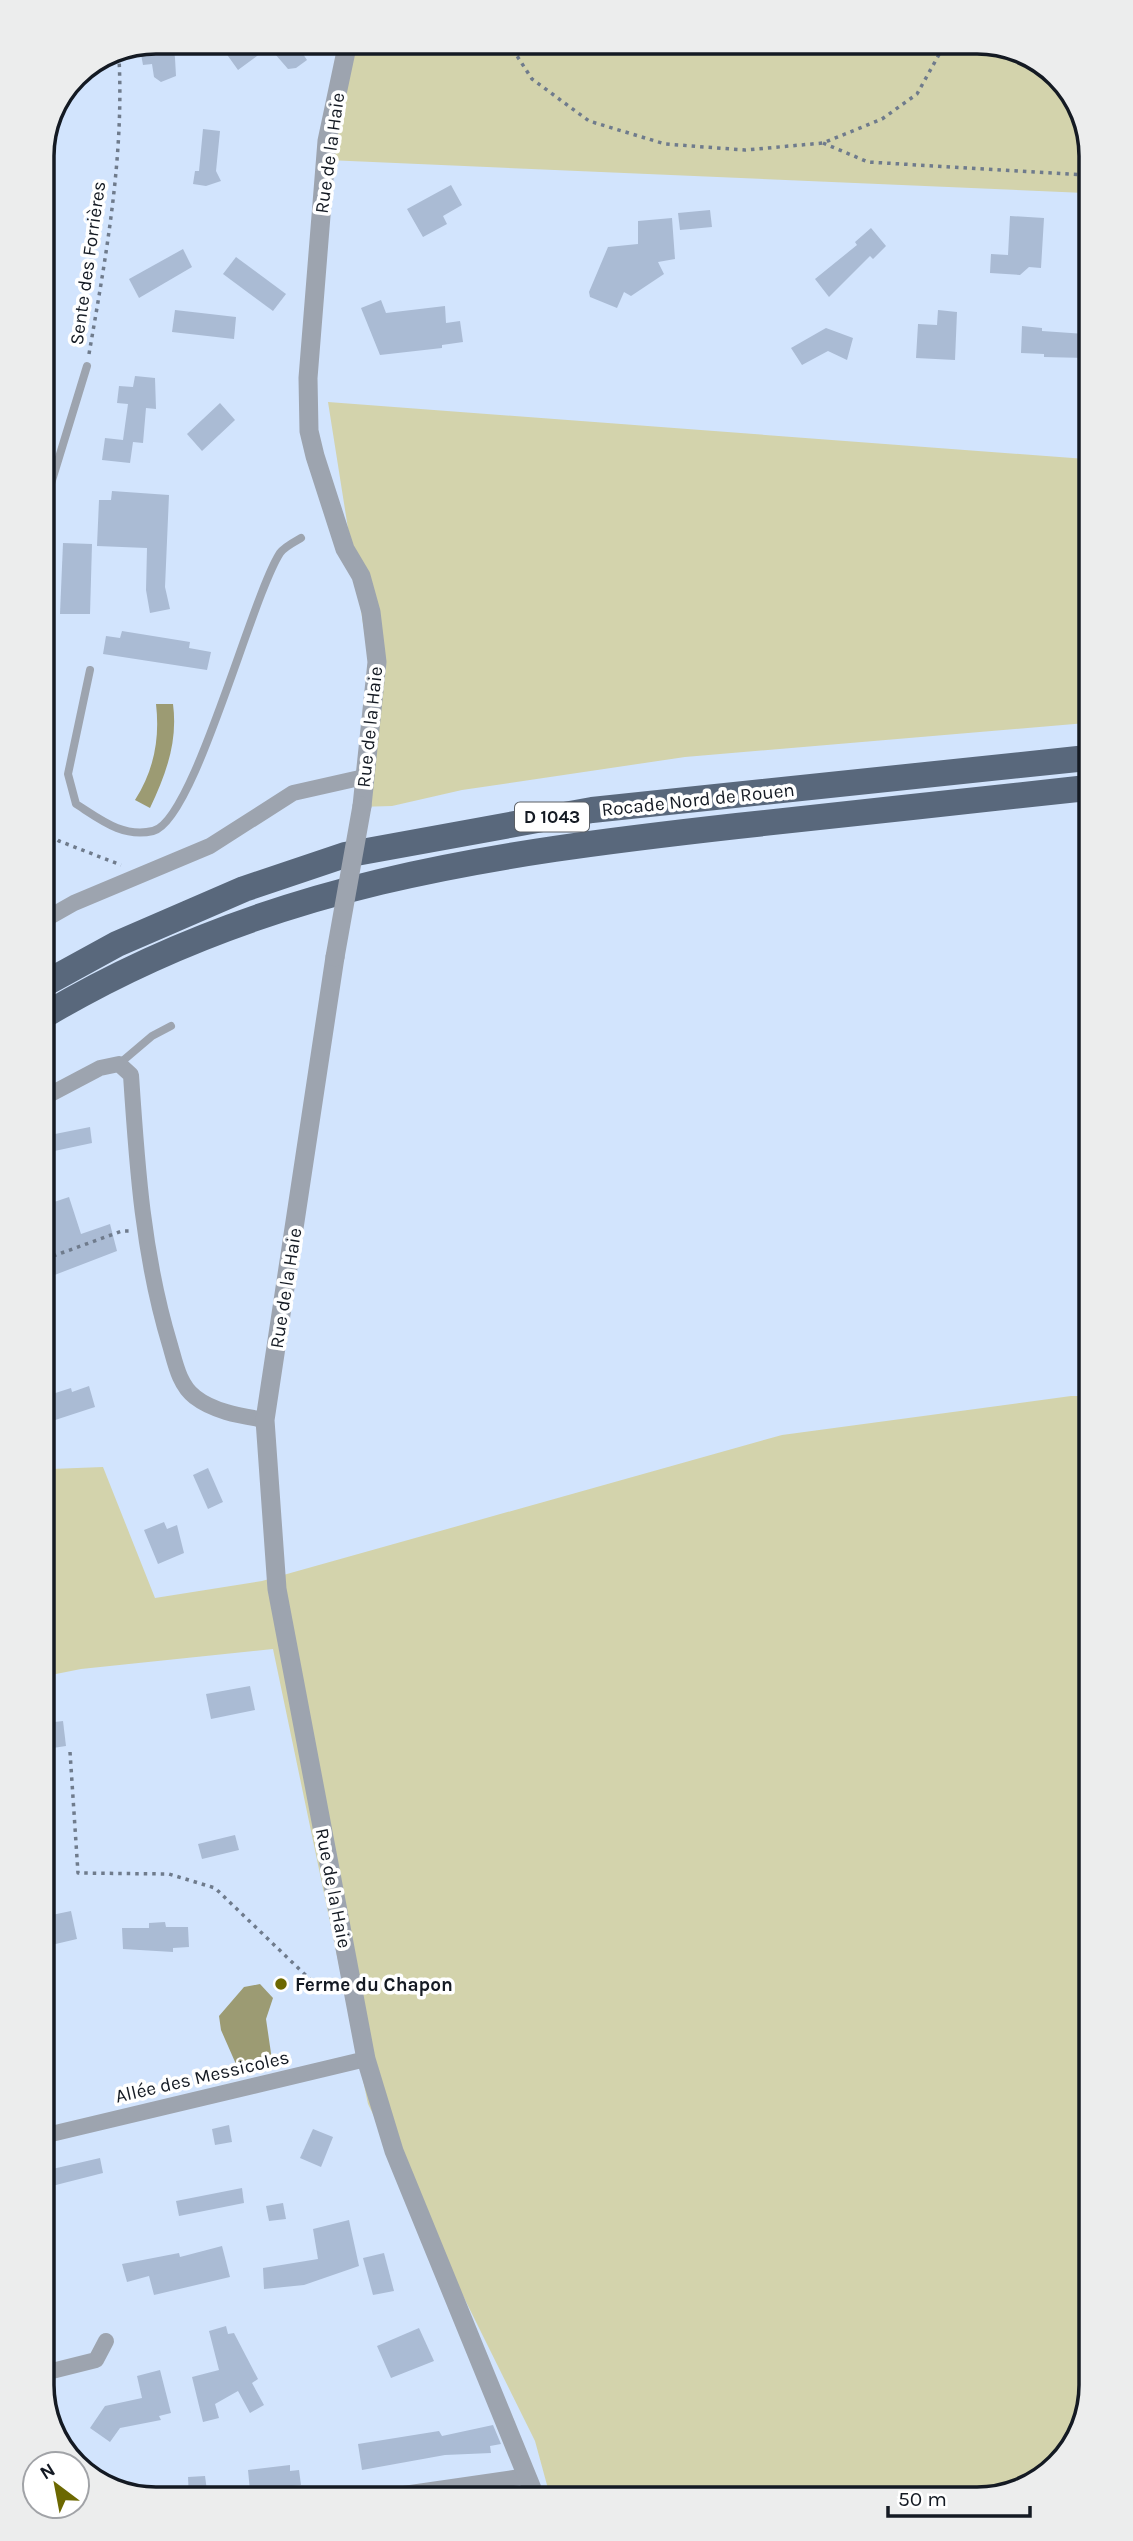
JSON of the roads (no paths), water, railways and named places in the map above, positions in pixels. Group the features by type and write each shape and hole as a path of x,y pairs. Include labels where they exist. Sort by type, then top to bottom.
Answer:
{"highway":[{"name":"Rocade Nord de Rouen","path":"54,979 117,944 244,889 345,855 592,810 1079,759"},
{"name":"Rocade Nord de Rouen","path":"54,1010 130,968 227,926 365,884 452,864 592,842 1079,789"}],"street":[{"name":"Rue de la Haie","path":"345,54 327,141 322,183 308,405 309,431 325,491 337,519 345,549 361,576 371,612 377,662 362,806 335,957 265,1420 277,1589 366,2059 394,2151 531,2487"},
{"path":"54,914 74,903 210,846 293,793 364,777"},
{"path":"54,1092 100,1068 119,1064 131,1075 143,1231 160,1314 180,1379 194,1397 224,1412 265,1420"},
{"name":"Allée des Messicoles","path":"54,2133 366,2059"},
{"path":"54,2370 96,2360 106,2341"},
{"path":"452,2487 527,2476"}],"lane":[{"name":"Sente des Forrières","path":"54,474 87,366"},
{"path":"90,670 68,774 76,804 130,834 157,831 175,814 204,751 262,593 281,551 301,538"},
{"path":"119,1064 152,1036 171,1026"}],"place":[{"name":"Ferme du Chapon","path":"281,1984"}]}
